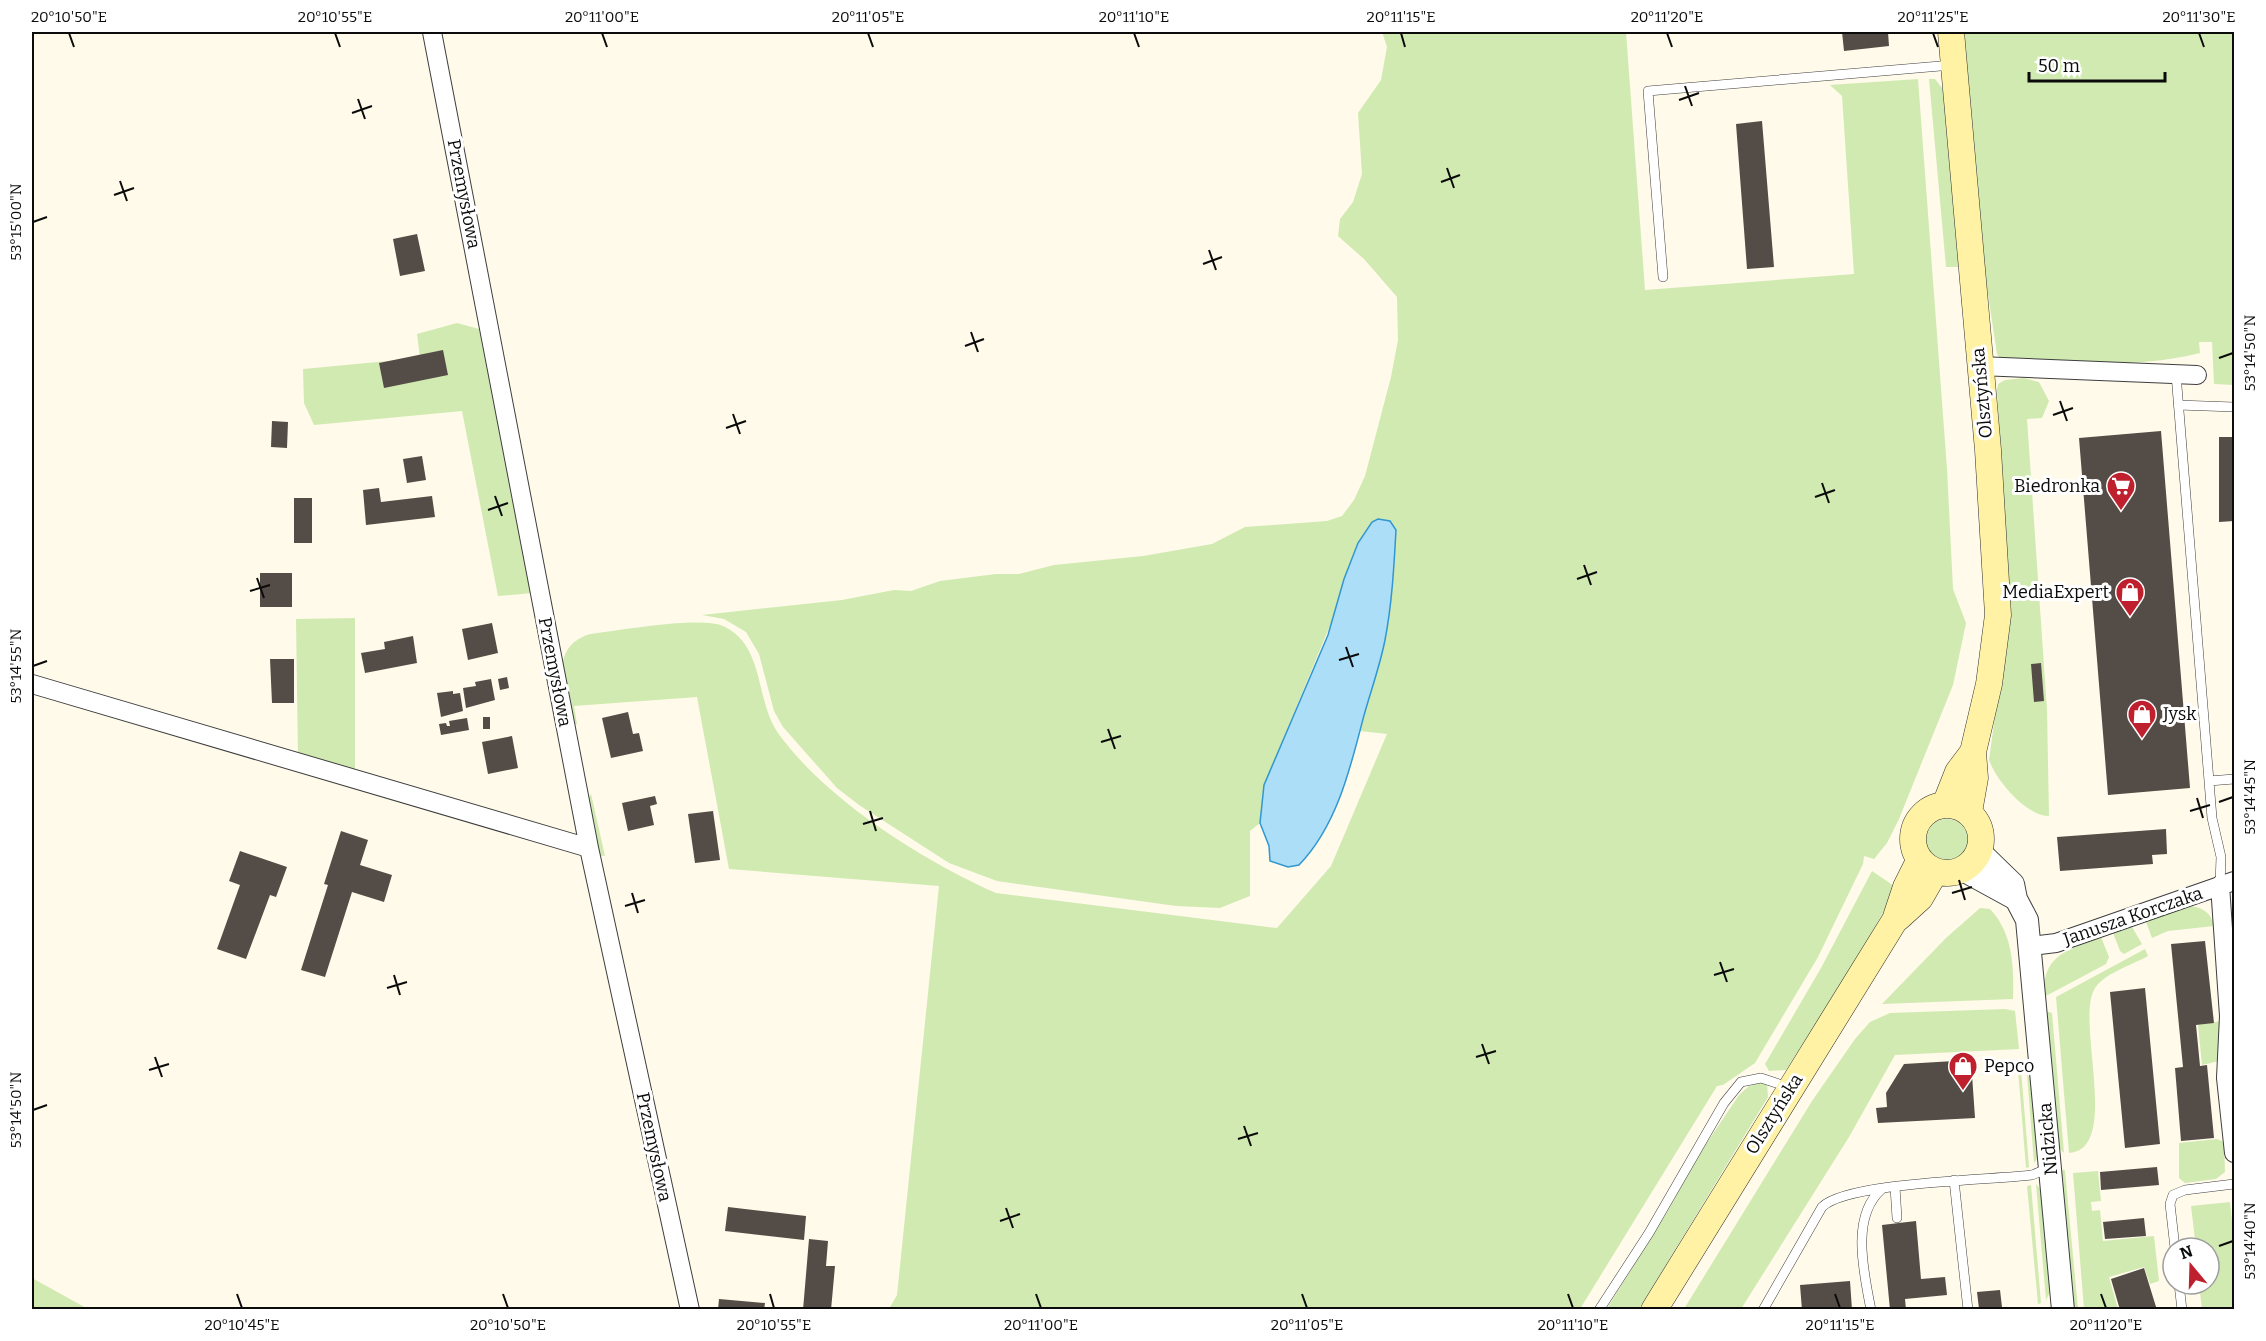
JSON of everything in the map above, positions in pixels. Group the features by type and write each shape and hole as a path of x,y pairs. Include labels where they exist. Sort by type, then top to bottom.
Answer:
{"main road":[{"name":"Olsztyńska","path":"1951,32 1996,557 1998,615 1989,684 1973,752 1975,778 1969,812"},
{"name":"Olsztyńska","path":"1945,805 1958,772 1973,752"},
{"path":"1945,805 1957,806 1969,812 1980,830 1979,851 1973,862 1963,870 1944,874 1927,866 1912,841 1918,820 1925,812 1945,805"},
{"name":"Olsztyńska","path":"1654,1310 1895,920 1920,898 1927,866"}],"street":[{"name":"Przemysłowa","path":"432,32 589,848 690,1310"},
{"path":"1979,366 2197,375"},
{"path":"32,684 589,848"},
{"name":"Nidzicka","path":"1979,851 2006,874 2013,884 2016,899 2027,920 2063,1310"},
{"path":"1963,870 2016,899"},
{"path":"2227,883 2232,1016 2226,1078 2235,1153"},
{"name":"Janusza Korczaka","path":"2031,946 2056,943 2227,883"}],"lane":[{"path":"1663,277 1648,91 1954,65"},
{"path":"2176,374 2212,818 2227,883"},
{"path":"2178,405 2235,407"},
{"path":"2209,781 2235,779"},
{"path":"1599,1310 1649,1233 1724,1102 1741,1082 1761,1078 1790,1088"},
{"path":"1763,1310 1822,1207 1836,1197 1954,1180 2000,1179 2032,1175 2051,1168"},
{"path":"1954,1180 1968,1310"},
{"path":"2174,1236 2170,1204 2173,1195 2185,1190 2235,1185"},
{"path":"1895,1187 1898,1218"},
{"path":"1871,1310 1866,1281 1863,1223 1871,1199 1882,1189"}],"green space":[{"path":"1382,32 1626,32 1645,290 1854,274 1842,96 1830,85 1918,79 1947,469 1953,589 1966,623 1953,685 1899,819 1887,843 1874,859 1864,856 1863,864 1818,957 1755,1063 1723,1085 1717,1086 1580,1309 889,1309 897,1295 939,886 729,869 697,697 574,706 577,724 572,725 563,685 563,660 568,649 576,641 590,634 680,623 714,624 725,627 738,636 747,647 771,720 778,733 798,758 848,804 877,826 938,864 996,893 1277,928 1331,866 1387,734 1360,731 1384,642 1396,530 1390,521 1336,611 1264,785 1260,823 1250,831 1250,896 1220,908 1176,906 997,881 949,863 859,805 837,788 783,727 774,711 759,654 746,632 724,619 702,615 842,600 894,590 911,591 940,581 996,574 1019,574 1054,565 1143,556 1212,544 1245,527 1327,521 1342,516 1354,500 1365,476 1391,377 1398,340 1397,297 1364,259 1338,236 1340,219 1353,202 1362,174 1358,113 1381,80 1387,47"},
{"path":"1961,32 2234,32 2234,385 2214,384 2212,342 2199,342 2200,353 2151,361 2077,364 2002,361 1997,354 1980,241"},
{"path":"1929,79 1935,79 1946,93 1960,261 1958,267 1946,267"},
{"path":"457,323 479,329 533,593 498,596 462,411 314,425 304,403 303,369 420,358 417,334"},
{"path":"2024,378 2039,382 2049,401 2042,418 2027,419 2047,710 2049,816 2031,810 2013,796 1998,777 1989,760 2007,628 2008,575 1997,390 1998,384 2005,380"},
{"path":"355,618 355,770 298,757 296,619"},
{"path":"591,794 605,856 597,855 586,801"},
{"path":"1947,819 1955,820 1962,825 1967,832 1967,848 1962,855 1955,860 1947,861 1939,860 1932,855 1927,848 1926,840 1927,832 1932,825 1939,820"},
{"path":"1872,871 1897,888 1845,979 1786,1070 1769,1071 1765,1064 1821,968"},
{"path":"2188,906 2205,911 2211,917 2214,926 2168,931 2152,938 2146,922"},
{"path":"1980,908 1990,909 1998,918 2008,940 2011,951 2013,999 1882,1004 1946,938"},
{"path":"2132,927 2142,944 2124,954 2120,951 2113,933"},
{"path":"2101,937 2109,957 2106,964 2044,997 2044,983 2052,963 2067,951"},
{"path":"2145,949 2148,956 2110,975 2094,990 2090,1006 2095,1109 2092,1131 2084,1146 2069,1153 2056,997"},
{"path":"2005,1009 2015,1011 2019,1049 1895,1055 1849,1137 1741,1309 1684,1309 1812,1101 1855,1039 1870,1022 1890,1013"},
{"path":"2045,1011 2052,1013 2064,1153 2057,1146"},
{"path":"2221,1021 2219,1061 2202,1065 2198,1025"},
{"path":"2018,1069 2021,1070 2029,1167 2026,1168"},
{"path":"2027,1074 2033,1083 2039,1156 2034,1163"},
{"path":"1767,1084 1768,1097 1639,1309 1606,1310 1669,1209 1696,1159 1739,1095 1749,1086"},
{"path":"2217,1139 2224,1142 2225,1172 2216,1179 2185,1183 2179,1178 2179,1143"},
{"path":"2064,1169 2078,1309 2070,1309 2061,1172"},
{"path":"2098,1171 2101,1201 2091,1202 2092,1211 2100,1210 2103,1241 2154,1236 2159,1281 2150,1284 2144,1267 2109,1277 2118,1309 2084,1309 2073,1173"},
{"path":"2036,1184 2042,1191 2050,1292 2046,1300"},
{"path":"2031,1185 2041,1303 2038,1304 2027,1186"},
{"path":"2230,1202 2234,1240 2234,1309 2202,1309 2200,1296 2221,1296 2221,1236 2195,1236 2191,1206"},
{"path":"32,1278 88,1309 32,1309"}],"water":[{"path":"1378,519 1390,521 1396,530 1389,613 1380,660 1347,778 1332,816 1312,850 1299,865 1288,867 1270,861 1269,846 1260,823 1264,785 1328,635 1344,579 1358,543 1372,522"}],"building":[{"path":"1842,32 1888,32 1889,46 1844,51"},
{"path":"1762,121 1774,267 1747,269 1736,124"},
{"path":"417,234 425,271 400,276 393,239"},
{"path":"443,350 448,375 384,388 379,363"},
{"path":"272,421 288,422 287,448 271,447"},
{"path":"2161,431 2190,788 2108,795 2079,438"},
{"path":"2219,437 2234,437 2234,521 2219,522"},
{"path":"422,456 426,480 407,483 403,459"},
{"path":"379,488 381,502 432,496 435,517 366,525 363,490"},
{"path":"294,498 312,498 312,543 294,543"},
{"path":"260,573 292,573 292,607 260,607"},
{"path":"492,623 498,653 468,660 462,629"},
{"path":"413,636 417,663 365,673 361,653 385,649 384,642"},
{"path":"270,659 294,659 294,703 272,703"},
{"path":"2041,663 2044,701 2034,702 2031,664"},
{"path":"507,677 509,688 500,690 498,679"},
{"path":"491,679 495,700 466,708 463,688 476,686 475,682"},
{"path":"453,691 453,694 460,693 463,711 441,717 437,693"},
{"path":"628,712 633,734 639,733 643,751 611,758 602,718"},
{"path":"483,717 490,717 490,729 483,729"},
{"path":"467,718 469,730 441,735 439,724 446,723 450,726 449,721"},
{"path":"512,736 518,768 488,774 482,742"},
{"path":"655,796 657,804 650,806 654,825 628,831 622,803"},
{"path":"713,811 720,860 695,863 688,814"},
{"path":"2166,829 2167,854 2152,855 2153,864 2060,871 2057,837"},
{"path":"341,831 368,840 360,865 392,875 384,902 352,892 325,977 301,970 328,885 324,884"},
{"path":"240,851 287,867 276,897 270,895 246,959 217,949 240,885 229,881"},
{"path":"2205,941 2214,1023 2196,1025 2200,1066 2207,1065 2214,1138 2181,1141 2175,1068 2183,1067 2171,944"},
{"path":"2145,988 2160,1144 2125,1148 2110,992"},
{"path":"1971,1060 1975,1118 1878,1123 1876,1108 1887,1107 1886,1093 1904,1064"},
{"path":"2157,1167 2159,1185 2101,1190 2100,1172"},
{"path":"728,1207 806,1216 804,1240 725,1231"},
{"path":"2144,1218 2146,1236 2105,1239 2103,1222"},
{"path":"1916,1221 1921,1279 1945,1277 1947,1295 1905,1299 1906,1310 1890,1310 1882,1225"},
{"path":"809,1239 828,1241 826,1266 835,1266 831,1310 803,1310"},
{"path":"2144,1268 2157,1310 2120,1310 2111,1279"},
{"path":"1850,1281 1852,1310 1802,1310 1800,1285"},
{"path":"2000,1290 2002,1307 1979,1309 1977,1292"},
{"path":"719,1299 765,1303 764,1310 718,1310"}],"place":[{"name":"Biedronka","path":"2121,512"},
{"name":"MediaExpert","path":"2130,618"},
{"name":"Jysk","path":"2142,740"},
{"name":"Pepco","path":"1963,1092"}]}
